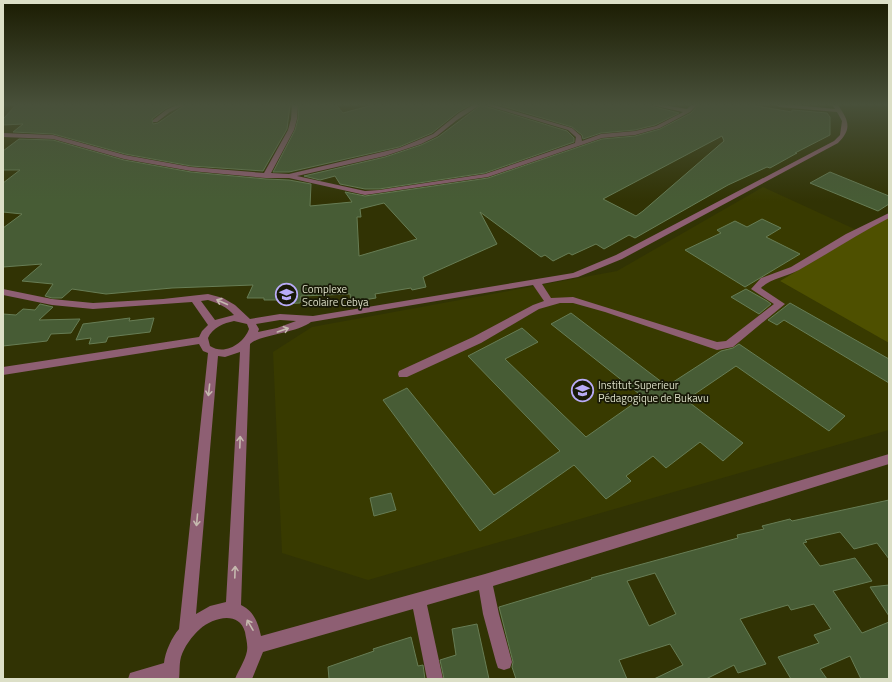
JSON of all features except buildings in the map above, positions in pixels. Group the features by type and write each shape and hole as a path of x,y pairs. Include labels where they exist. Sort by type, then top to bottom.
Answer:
{"street":[{"path":"49,137 124,158 191,169 266,176 289,176 345,164 420,142 430,137"},
{"path":"266,176 271,164 289,137"},
{"path":"578,144 579,137"},
{"path":"289,176 320,185 364,193 379,192 486,176 600,137"},
{"path":"313,319 280,317 247,320 234,318 222,320 206,332 203,340 206,347 213,352 224,353 235,350 249,341 313,319 575,275 619,257 826,148 841,137"},
{"path":"404,374 477,340 536,307 549,302 573,300 717,346 729,344 780,304 755,289 764,280 794,269 849,236 889,215"},
{"path":"536,282 549,302"},
{"path":"3,292 52,302 93,306 163,302 208,297 220,300 232,307 247,320 254,329 249,341 234,610"},
{"path":"194,298 213,326"},
{"path":"3,371 203,340"},
{"path":"187,630 213,352"},
{"path":"255,646 485,582 889,458"},
{"path":"485,582 491,614 504,662"},
{"path":"419,601 435,679"},
{"path":"136,679 171,674 173,656 179,642 187,630 198,620 210,613 222,610 234,610 243,615 250,623 255,634 255,646 252,660 243,679"}],"shaded area":[{"name":"Institut Superieur Pédagogique de Bukavu","path":"763,187 861,232 780,281 889,343 889,430 368,580 282,553 273,352 312,327 617,271"},
{"path":"889,216 889,343 780,281"}],"place":[{"name":"Complexe Scolaire Cebya","path":"287,295"},
{"name":"Institut Superieur Pédagogique de Bukavu","path":"582,391"}]}
